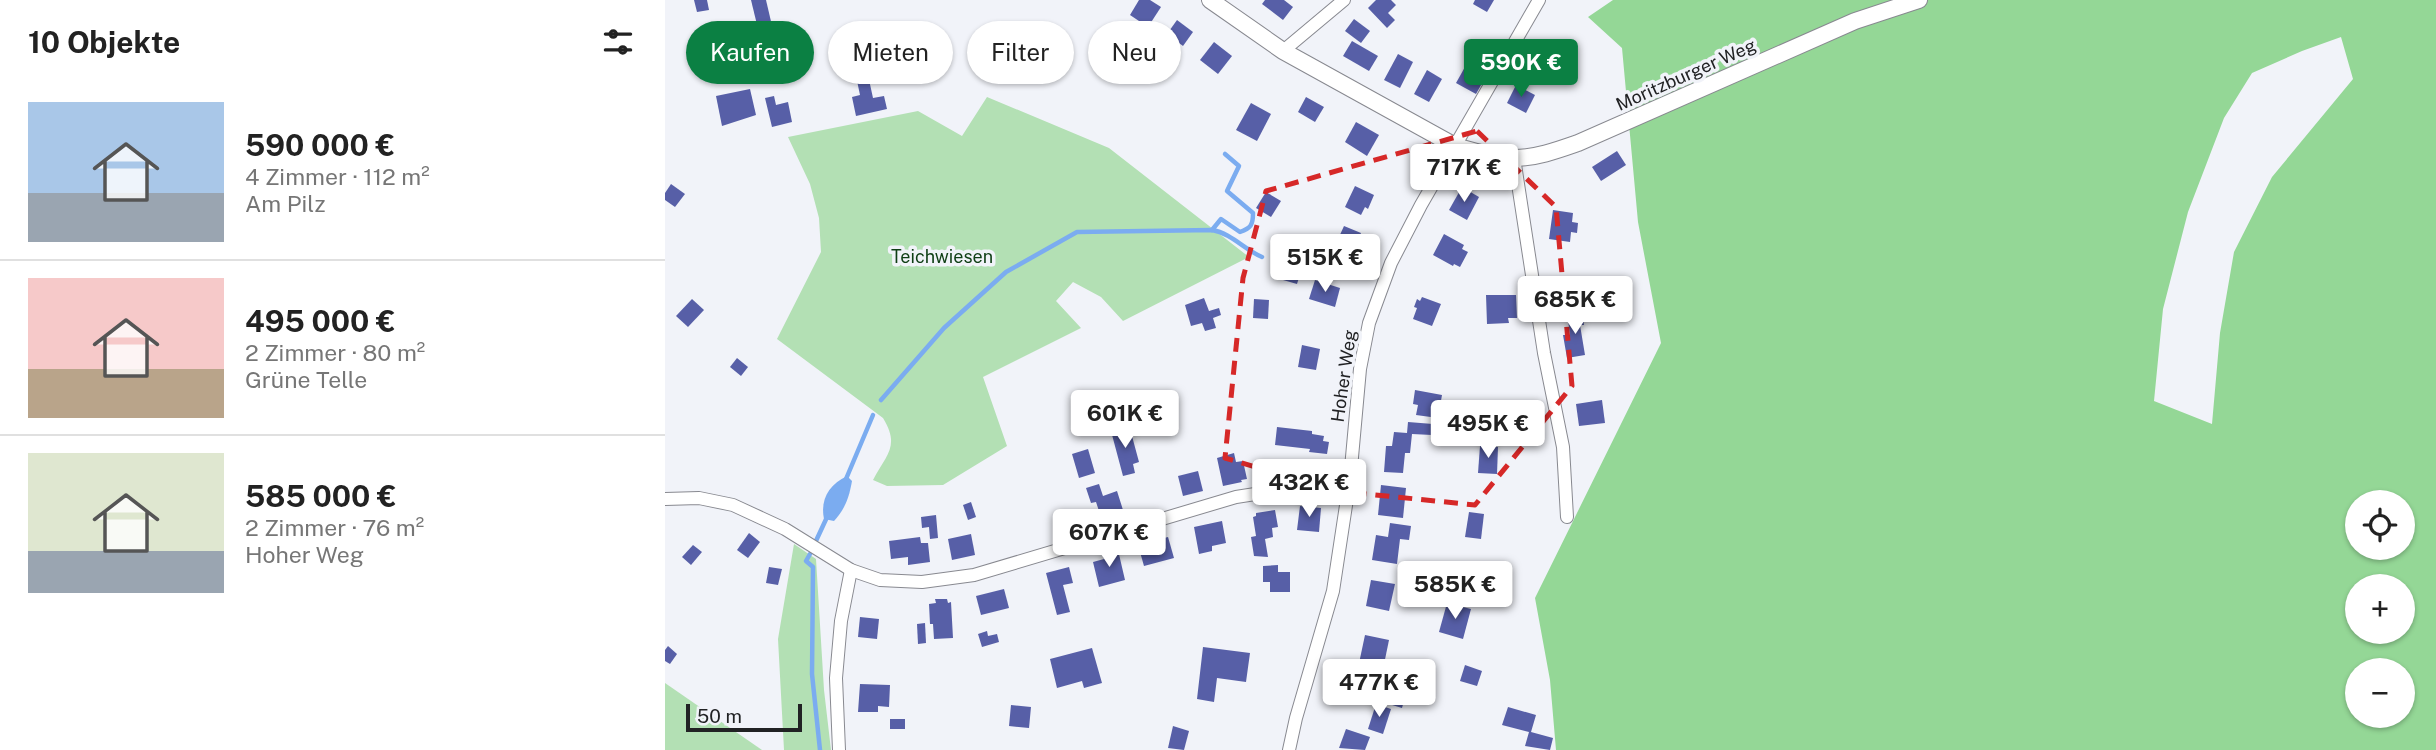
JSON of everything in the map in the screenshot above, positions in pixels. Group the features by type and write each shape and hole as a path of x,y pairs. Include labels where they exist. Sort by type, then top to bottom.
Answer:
{"street":[{"name":"Moritzburger Weg","path":"1210,0 1283,51 1455,146 1514,158 1537,155 1579,143 1855,21 1919,0"},
{"path":"1283,51 1344,0"},
{"name":"Hoher Weg","path":"1289,750 1333,591 1350,479 1360,369 1369,323 1391,263 1421,205 1539,0"},
{"path":"1514,158 1544,352 1563,447 1567,517"},
{"path":"665,499 699,498 733,505 785,529 851,570 880,580 922,582 974,575 1236,497 1350,479"},
{"path":"839,750 836,678 841,621 851,570"}],"highlighted area":[{"path":"1477,131 1556,207 1572,386 1475,505 1337,491 1225,458 1243,278 1266,191"}],"green space":[{"path":"1613,0 2436,0 2436,750 1556,750 1550,680 1535,598 1661,343 1638,222 1622,48 1588,17","holes":["2341,37 2353,79 2272,177 2234,252 2220,333 2212,424 2154,401 2163,309 2188,212 2224,118 2252,73"]},
{"name":"Teichwiesen","path":"987,97 1109,148 1249,257 1123,321 1101,297 1073,282 1056,301 1081,328 983,377 1007,446 943,485 887,486 873,480 890,450 891,436 883,418 777,339 821,252 819,218 810,184 788,137 918,111 962,136"},
{"path":"794,544 816,559 824,690 831,750 784,750 778,639"},
{"path":"665,683 762,750 665,750"}],"water":[{"path":"847,476 852,481 844,508 834,521 824,519 823,505 827,493"}],"building":[{"path":"694,0 707,0 709,10 697,12"},
{"path":"751,0 766,0 771,21 756,21"},
{"path":"1139,0 1150,0 1161,7 1152,21 1139,21 1130,15"},
{"path":"1265,0 1284,0 1293,7 1283,20 1262,4"},
{"path":"1376,0 1391,0 1396,5 1388,13 1395,20 1387,28 1368,8"},
{"path":"1475,0 1494,0 1487,12 1473,4"},
{"path":"1354,19 1370,31 1361,43 1345,31"},
{"path":"1181,23 1193,32 1183,46 1181,44"},
{"path":"1352,41 1378,56 1369,71 1343,56"},
{"path":"1214,42 1232,56 1218,74 1200,60"},
{"path":"1398,54 1413,62 1400,88 1384,80"},
{"path":"1470,58 1490,69 1476,94 1456,83"},
{"path":"1427,70 1442,79 1429,102 1414,94"},
{"path":"858,84 870,84 873,98 884,96 887,109 856,116 852,97 860,95"},
{"path":"1516,85 1535,95 1526,113 1507,103"},
{"path":"750,89 756,115 722,126 716,96"},
{"path":"774,96 776,105 788,102 792,122 772,127 765,98"},
{"path":"1306,97 1324,107 1315,122 1298,112"},
{"path":"1251,103 1271,114 1257,141 1236,130"},
{"path":"1356,122 1379,135 1367,156 1345,142"},
{"path":"1617,151 1626,165 1601,181 1592,167"},
{"path":"671,184 685,194 675,207 665,200 665,193"},
{"path":"1355,186 1374,195 1368,209 1365,207 1361,215 1345,207"},
{"path":"1462,187 1479,197 1467,220 1449,210"},
{"path":"1266,192 1281,201 1271,217 1256,208"},
{"path":"1553,210 1573,213 1572,222 1578,223 1577,233 1571,232 1570,242 1549,239"},
{"path":"1344,226 1361,233 1357,243 1363,245 1353,271 1328,261"},
{"path":"1444,234 1464,245 1462,249 1468,252 1460,267 1433,255"},
{"path":"1287,267 1301,271 1297,284 1283,280"},
{"path":"1315,280 1340,288 1335,307 1309,299"},
{"path":"1486,295 1516,295 1517,318 1508,318 1509,323 1487,324"},
{"path":"1422,297 1441,304 1432,326 1413,319 1417,299 1420,301"},
{"path":"1204,298 1209,311 1219,308 1221,315 1213,318 1216,328 1205,331 1202,323 1191,326 1185,305"},
{"path":"692,299 704,310 688,327 676,316"},
{"path":"1254,299 1269,300 1268,319 1253,318"},
{"path":"1582,311 1584,325 1580,325 1585,355 1567,358 1563,335 1570,335 1567,313"},
{"path":"1302,345 1320,349 1316,370 1298,367"},
{"path":"737,358 748,367 741,376 730,367"},
{"path":"1415,390 1442,395 1438,418 1416,415 1418,405 1413,404"},
{"path":"1602,400 1605,423 1579,426 1576,404"},
{"path":"1408,422 1433,424 1432,435 1412,434 1410,453 1405,453 1403,473 1384,472 1386,446 1392,446 1394,432 1407,433"},
{"path":"1129,425 1139,462 1133,464 1135,473 1123,476 1111,431"},
{"path":"1277,427 1312,431 1312,434 1324,436 1323,441 1329,442 1327,454 1275,445"},
{"path":"1480,446 1498,447 1497,474 1478,473"},
{"path":"1088,449 1095,473 1079,478 1072,454"},
{"path":"1234,453 1236,462 1243,461 1247,479 1223,486 1217,458"},
{"path":"1198,471 1203,491 1183,496 1178,476"},
{"path":"1099,484 1103,496 1117,491 1123,510 1101,517 1096,502 1091,503 1086,488"},
{"path":"1381,485 1406,488 1403,518 1378,515"},
{"path":"971,502 976,517 968,520 963,505"},
{"path":"1300,506 1321,508 1319,532 1297,530"},
{"path":"1275,510 1278,527 1272,528 1273,537 1265,539 1268,557 1254,556 1251,537 1256,536 1253,517 1256,513"},
{"path":"1469,512 1484,514 1481,539 1465,537"},
{"path":"936,515 938,538 930,539 929,527 922,528 921,517"},
{"path":"1222,521 1226,543 1212,546 1212,551 1199,554 1194,527"},
{"path":"1390,523 1411,526 1409,540 1400,539 1397,564 1372,560 1376,535 1388,537"},
{"path":"749,533 760,542 748,558 737,550"},
{"path":"971,534 975,555 952,560 948,539"},
{"path":"920,537 921,543 928,543 930,562 908,565 908,557 891,559 889,541"},
{"path":"1168,537 1174,558 1144,566 1138,545"},
{"path":"693,545 702,552 691,565 682,557"},
{"path":"1118,550 1125,580 1099,587 1093,562 1104,559 1102,553"},
{"path":"1278,565 1278,572 1290,572 1290,592 1270,592 1270,582 1263,582 1263,566"},
{"path":"769,567 782,569 778,585 766,583"},
{"path":"1069,567 1073,583 1063,585 1070,612 1057,615 1046,573"},
{"path":"1371,580 1395,584 1389,611 1366,606"},
{"path":"1004,589 1009,608 981,615 976,596"},
{"path":"935,599 947,599 948,603 951,602 953,638 934,639 929,604 936,603"},
{"path":"1447,603 1471,609 1463,639 1439,632"},
{"path":"860,617 879,619 877,639 858,637"},
{"path":"925,623 926,643 918,644 917,624"},
{"path":"987,631 988,636 997,634 999,642 982,647 978,634"},
{"path":"1365,635 1389,640 1382,674 1358,668"},
{"path":"668,646 677,654 670,664 665,661 665,650"},
{"path":"1203,647 1250,653 1246,682 1217,678 1214,702 1197,699"},
{"path":"1092,648 1102,683 1084,688 1082,681 1057,688 1050,659"},
{"path":"1465,665 1482,671 1477,686 1460,681"},
{"path":"860,684 890,685 889,707 878,706 878,712 858,712"},
{"path":"1382,690 1405,697 1402,708 1379,701"},
{"path":"1376,704 1391,709 1383,734 1368,729"},
{"path":"1011,705 1031,707 1029,728 1009,726"},
{"path":"1508,707 1536,715 1531,732 1553,738 1550,750 1525,746 1529,732 1502,725"},
{"path":"890,719 905,719 905,729 890,729"},
{"path":"1173,726 1189,731 1184,750 1168,748"},
{"path":"1346,729 1370,737 1365,750 1339,748"}],"waterway":[{"path":"1212,230 1221,219 1240,232 1251,226 1253,220 1253,213 1227,191 1239,166 1225,154"},
{"path":"881,400 944,328 1006,272 1077,232 1212,230 1225,234 1262,257"},
{"path":"846,479 873,415"},
{"path":"815,543 828,515"},
{"path":"810,554 806,561 813,567 812,674 820,750"}]}
